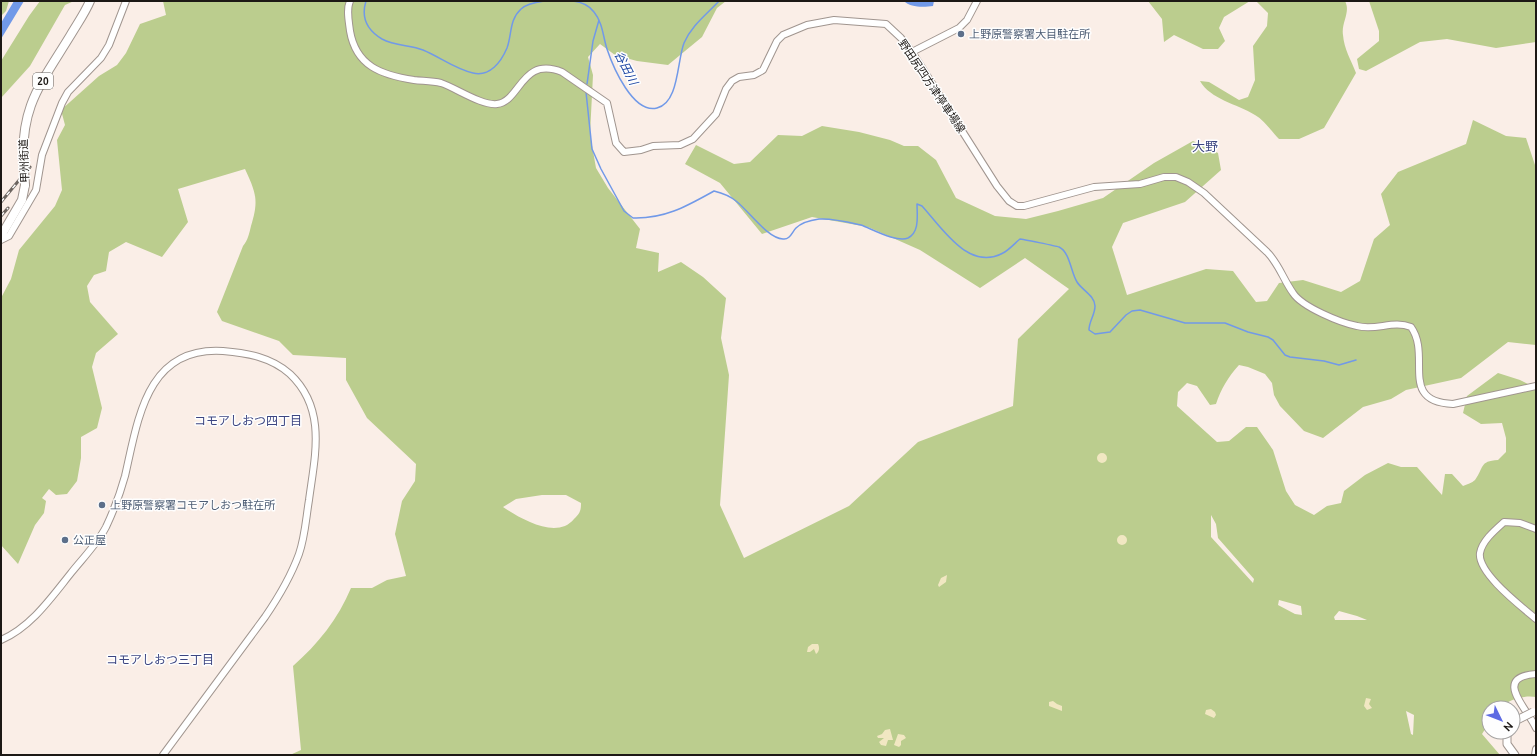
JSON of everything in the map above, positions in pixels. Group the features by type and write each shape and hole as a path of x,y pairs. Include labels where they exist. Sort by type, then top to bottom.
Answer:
{"highway":[{"name":"甲州街道","path":"1,236 22,200 26,185 23,133 26,118 33,98 90,1"}],"main road":[{"path":"1,240 9,236 36,190 42,155 62,103 68,92 101,58 109,45 126,1"},
{"name":"野田尻四方津停車場線","path":"350,1 348,17 354,46 361,59 374,68 412,80 439,83 492,104 505,101 529,75 537,70 555,69 562,72 607,103 616,142 624,152 641,150 653,146 680,145 693,139 716,114 726,89 732,81 739,77 754,75 763,70 777,41 784,35 807,25 834,20 886,24 901,38 912,52 997,186 1004,196 1017,206 1030,205 1094,187 1140,184 1164,177 1176,177 1188,182 1204,193 1267,252 1275,260 1292,292 1306,304 1357,326 1372,328 1397,323 1411,327 1416,334 1420,345 1419,381 1422,390 1432,400 1439,404 1453,404 1536,386"},
{"path":"912,52 959,28 967,20 977,1"},
{"path":"1,640 21,629 44,605 101,534 117,502 142,407 150,388 170,366 184,357 199,352 215,351 246,354 268,360 279,365 300,385 314,411 316,426 317,440 314,466 300,552 265,618 163,755"},
{"path":"1536,529 1520,523 1504,522 1482,545 1480,560 1496,583 1536,619"},
{"path":"1536,674 1524,675 1518,678 1515,682 1514,689 1519,702 1536,728"},
{"path":"1521,718 1535,711"},
{"path":"1506,740 1513,754"},
{"path":"1535,755 1536,749"}],"green space":[{"path":"1,1 9,1 6,11 1,16"},
{"path":"40,1 74,1 65,5 30,66 1,98 1,61"},
{"path":"163,1 726,1 717,8 702,37 668,65 637,61 615,55 600,44 588,57 593,75 590,134 596,168 608,188 640,229 636,248 659,253 658,272 681,262 703,277 726,298 721,338 729,375 720,505 744,558 849,506 918,442 1013,406 1018,339 1069,289 1025,258 980,288 920,250 868,227 812,217 762,234 720,183 685,164 696,145 734,164 750,162 778,135 802,136 822,126 859,132 890,140 904,146 918,146 936,160 956,198 995,216 1026,219 1103,198 1154,163 1193,141 1218,153 1221,170 1185,202 1123,223 1112,247 1127,295 1206,269 1233,271 1256,302 1267,301 1279,283 1303,280 1341,292 1360,281 1374,239 1390,225 1381,194 1398,172 1466,144 1473,120 1506,136 1526,138 1536,168 1536,345 1508,342 1461,378 1406,390 1391,399 1363,407 1323,438 1304,431 1280,406 1274,395 1272,383 1265,374 1239,365 1225,383 1216,404 1210,405 1197,386 1187,383 1178,392 1177,406 1217,442 1229,441 1246,427 1257,427 1273,450 1286,491 1295,505 1314,515 1327,506 1341,503 1344,491 1365,475 1388,463 1401,467 1417,467 1442,495 1445,474 1452,474 1463,486 1472,482 1478,476 1485,464 1498,460 1506,452 1506,438 1502,423 1481,424 1463,413 1467,396 1498,373 1520,380 1536,388 1536,697 1517,698 1512,700 1481,700 1481,740 1487,740 1500,755 290,755 301,750 293,666 311,649 334,621 351,588 372,588 387,580 406,576 395,534 402,501 415,481 416,464 367,418 346,380 346,358 293,355 279,341 222,321 217,312 248,237 255,210 256,203 254,191 245,169 178,189 188,222 162,257 126,242 109,252 106,271 94,275 87,286 90,302 118,334 96,353 92,367 102,408 97,428 81,437 81,458 77,481 67,494 56,495 49,489 42,498 46,501 44,513 35,525 18,564 1,545 1,298 11,279 19,250 55,206 62,190 57,140 65,125 61,110 99,76 117,65 126,53 140,24 166,15","holes":["542,495 566,495 581,503 580,512 567,525 558,528 549,528 529,522 503,507 516,499","1211,515 1216,524 1218,538 1254,579 1253,583 1211,537","1279,600 1301,606 1302,615 1295,614 1278,605","1339,611 1367,620 1335,620 1334,617","1406,711 1414,715 1413,735 1411,734"]},
{"path":"1148,1 1250,1 1224,17 1219,28 1225,41 1218,49 1203,49 1174,35 1164,42 1162,19"},
{"path":"1256,1 1345,1 1347,5 1343,26 1344,40 1346,50 1356,73 1324,128 1299,139 1279,139 1258,117 1217,97 1204,87 1200,81 1209,82 1239,100 1248,97 1255,80 1253,46 1267,26 1268,13"},
{"path":"1369,1 1536,1 1536,42 1496,48 1447,39 1420,42 1366,71 1359,69 1357,59 1379,41 1379,31"}],"sand":[{"path":"1100,453 1104,453 1106,454 1106,462 1100,463 1097,460 1097,456"},
{"path":"1120,535 1124,535 1126,536 1126,544 1120,545 1117,542 1117,538"},
{"path":"947,575 946,582 939,587 938,585 941,578"},
{"path":"812,644 819,645 819,650 816,654 814,649 807,652 808,647"},
{"path":"1366,698 1371,699 1369,704 1372,708 1367,710 1364,706"},
{"path":"1053,701 1062,706 1062,711 1049,706 1049,702"},
{"path":"1211,709 1216,715 1214,718 1205,714 1206,710"},
{"path":"890,729 893,740 888,740 886,746 881,745 879,742 884,738 878,738 877,736 882,734 885,730"},
{"path":"898,734 904,735 906,738 901,741 901,745 899,747 894,745"}],"water":[{"path":"14,1 24,1 1,39 1,23"},
{"path":"904,1 934,1 933,6 922,7 910,5"}],"waterway":[{"name":"谷田川","path":"366,1 364,12 366,23 372,32 382,39 392,43 423,50 460,69 479,74 490,71 502,58 509,43 511,28 517,13 523,7 544,1"},
{"name":"谷田川","path":"573,1 587,6 597,16 601,25 607,49 625,88 640,104 648,108 657,108 664,105 670,98 676,80 684,43 687,37 695,25 719,1"},
{"path":"587,84 593,41 599,20"},
{"path":"586,92 592,149 624,211 633,218 645,218 666,214 714,191 734,199 771,234 783,239 791,235 796,228 801,225 819,219 840,220 861,225 891,237 903,239 912,235 916,228 917,204 922,206 947,236 957,245 979,257 991,257 1003,253 1020,239 1059,247 1066,253 1077,282 1093,299 1095,309 1089,330 1095,334 1110,332 1126,315 1132,311 1140,310 1185,323 1225,323 1248,332 1268,337 1273,340 1285,355 1290,357 1324,361 1339,365 1356,360"}],"railway":[{"path":"1,202 30,167"},
{"path":"1,216 8,208"}],"place":[{"name":"上野原警察署大目駐在所","path":"961,34"},
{"name":"上野原警察署コモアしおつ駐在所","path":"102,505"},
{"name":"公正屋","path":"65,540"}],"district":[{"name":"大野","path":"1205,146"},
{"name":"コモアしおつ四丁目","path":"248,421"},
{"name":"コモアしおつ三丁目","path":"160,660"}]}
